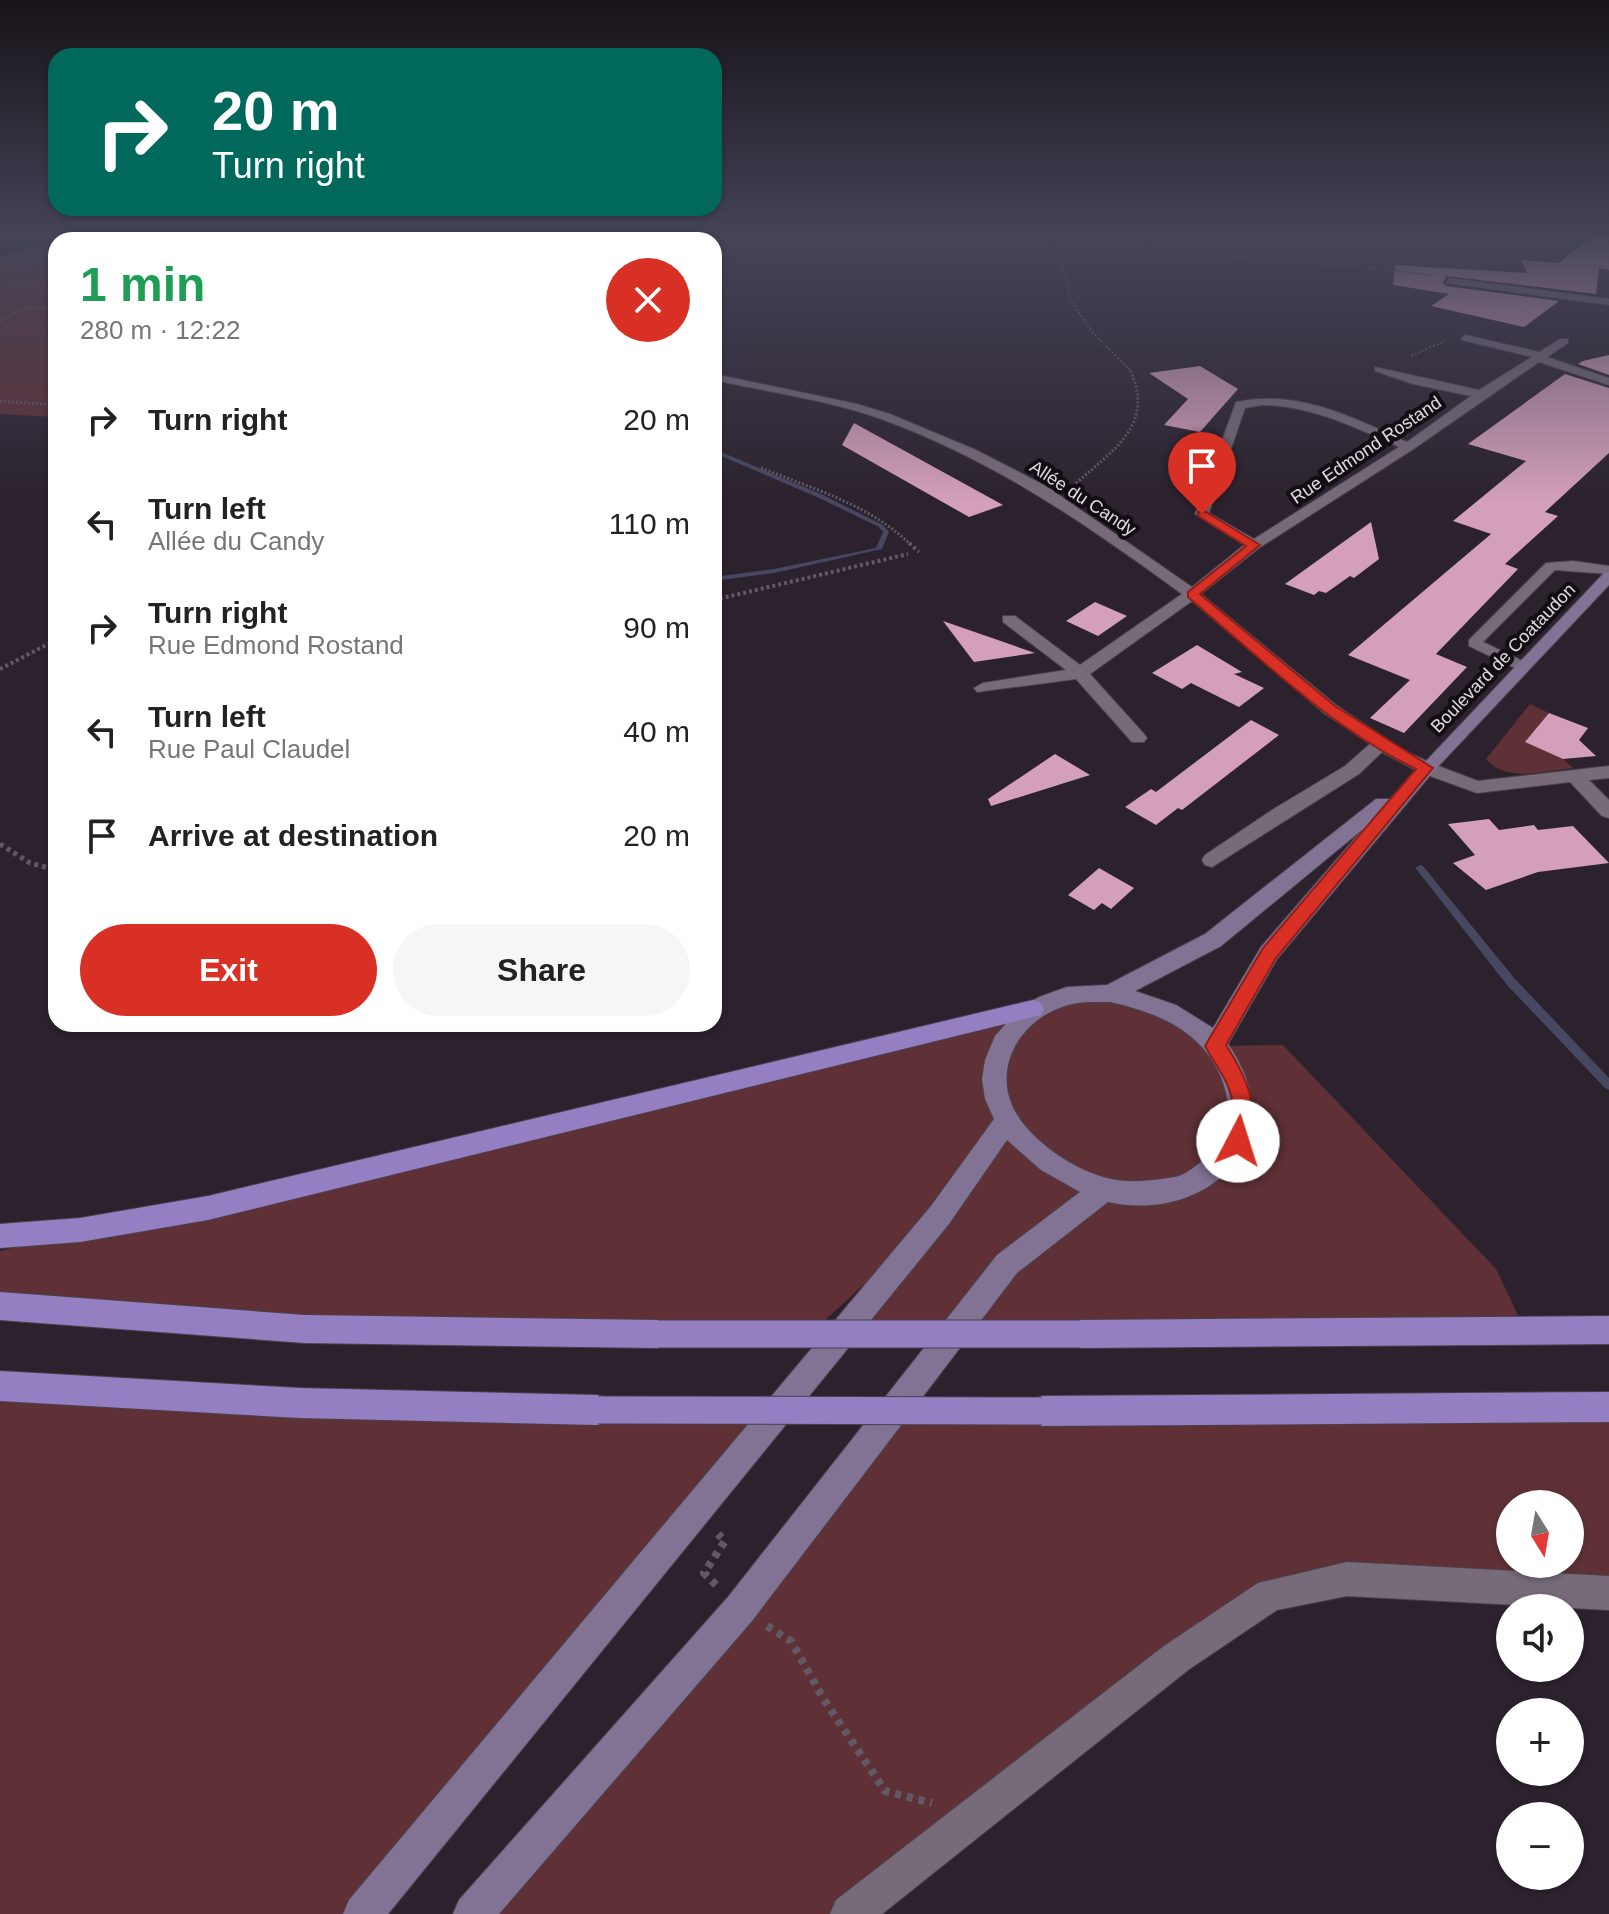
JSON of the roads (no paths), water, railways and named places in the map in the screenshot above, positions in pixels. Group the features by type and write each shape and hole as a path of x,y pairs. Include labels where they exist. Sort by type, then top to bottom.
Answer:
{"highway":[{"path":"0,1236 80,1230 208,1208 1033,1009"},
{"path":"0,1306 305,1329 658,1334 1609,1330"},
{"path":"0,1386 300,1403 598,1410 1609,1407"}],"main road":[{"name":"Boulevard de Coataudon","path":"1426,768 1609,573"},
{"path":"1110,993 1213,940 1426,768"},
{"path":"1215,1046 1269,953 1426,768"},
{"path":"1110,993 1149,1002 1185,1020 1215,1046 1235,1076 1243,1109 1238,1141 1218,1167 1187,1186 1148,1194 1104,1189 1047,1162 1007,1120 996,1087 996,1056 1010,1029 1033,1009 1069,995 1110,993"},
{"path":"363,1914 940,1215 1007,1120"},
{"path":"473,1914 740,1609 1007,1264 1104,1189"}],"street":[{"path":"1466,338 1541,357 1609,382"},
{"name":"Rue Edmond Rostand","path":"1080,673 1192,594 1254,545 1408,447 1481,394 1564,341"},
{"path":"1379,369 1417,382 1481,394"},
{"name":"Allée du Candy","path":"722,379 886,417 972,453 1056,499 1192,594 1330,709 1426,768 1477,787 1609,772"},
{"path":"1254,545 1202,514 1240,405 1261,400 1297,402 1408,447"},
{"path":"1009,619 1080,673 1138,738"},
{"path":"983,688 1080,673"},
{"path":"1212,860 1279,814 1352,770 1381,743"},
{"path":"1575,776 1609,812"},
{"path":"850,1914 1176,1658 1270,1595 1347,1579 1609,1593"}],"lane":[{"path":"1522,666 1474,643 1551,566 1573,565 1609,573"}],"waterway":[{"path":"722,454 840,505 881,526 886,532 879,549 774,571 722,578"},
{"path":"1420,868 1511,982 1609,1085"}]}
